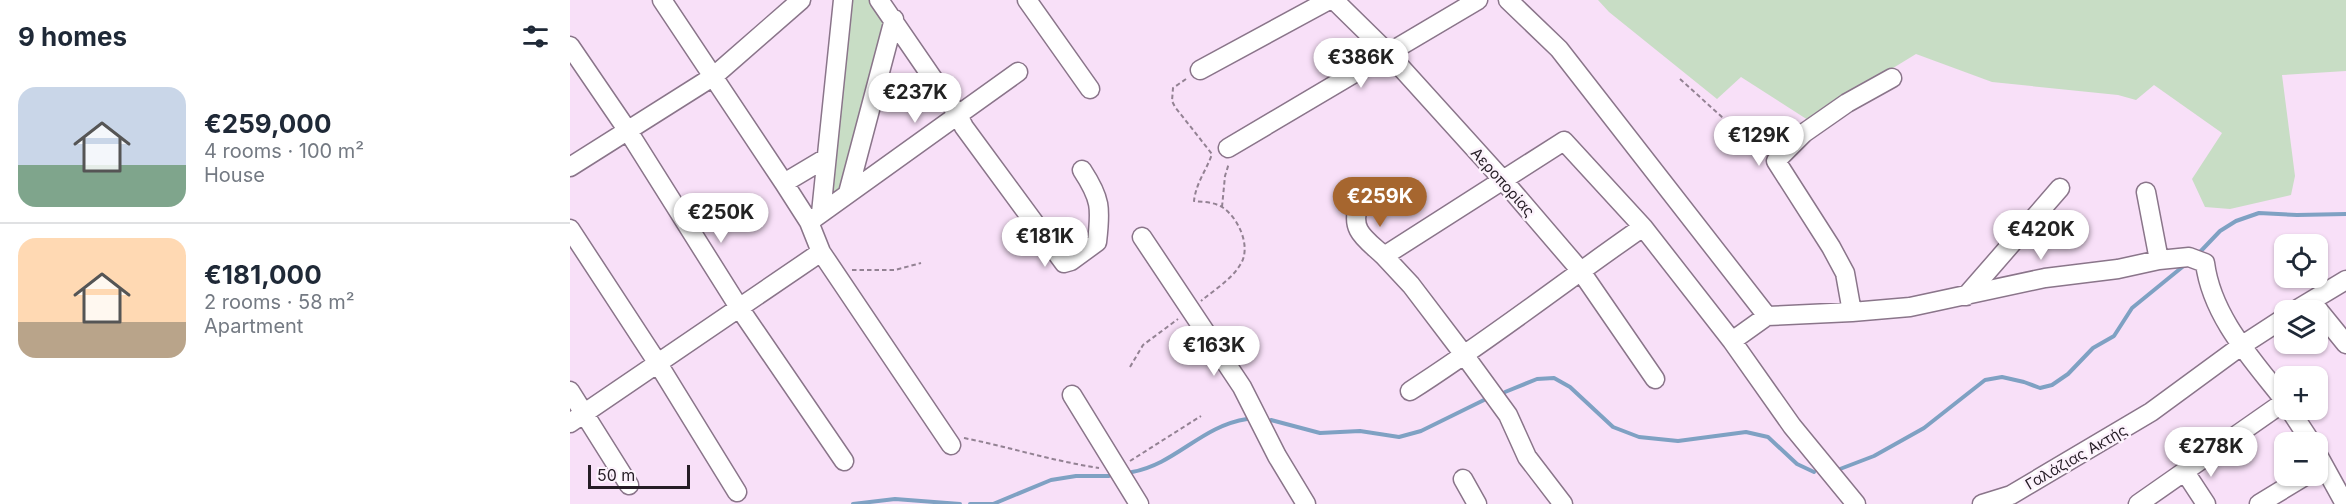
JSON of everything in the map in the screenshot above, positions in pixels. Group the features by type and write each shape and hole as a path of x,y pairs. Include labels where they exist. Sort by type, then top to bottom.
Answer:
{"street":[{"path":"662,0 784,183 815,217 827,259 947,440"},
{"path":"570,166 714,76 801,0"},
{"path":"879,0 958,115 963,127 1064,263 1071,261 1097,242 1100,217 1096,191 1082,170"},
{"path":"1027,0 1090,89"},
{"path":"1200,70 1331,0"},
{"name":"Αεροπορίας","path":"1331,0 1387,52 1502,179 1580,270 1655,379"},
{"path":"1228,155 1387,52 1478,0"},
{"path":"1508,0 1559,49 1767,316"},
{"path":"815,217 826,158 841,2"},
{"path":"848,194 894,19"},
{"path":"570,46 628,131 740,309 844,461"},
{"path":"815,217 1017,72"},
{"path":"1852,312 1845,273 1776,161 1803,133 1892,78"},
{"path":"862,140 883,169"},
{"path":"1384,256 1564,141 1643,227 1732,341 1792,426 1856,504"},
{"path":"784,183 826,158"},
{"path":"1966,296 2060,188"},
{"path":"2145,192 2160,260"},
{"path":"1359,204 1354,216 1358,233 1411,285 1465,356 1508,415 1527,457 1563,504"},
{"path":"1410,392 1465,356 1580,270 1643,227"},
{"path":"570,229 657,362 737,492"},
{"path":"1142,237 1242,387 1277,456 1306,504"},
{"path":"1732,341 1767,316 1910,307 2045,278 2189,257 2205,262 2214,300 2241,346 2274,388"},
{"path":"577,418 657,362 740,309 827,259"},
{"path":"2313,300 2346,280"},
{"name":"Γαλάζιας Ακτής","path":"1982,504 2014,500 2151,412 2274,325"},
{"path":"2328,328 2346,344"},
{"path":"570,391 577,418 629,484"},
{"path":"1072,395 1140,504"},
{"path":"2138,504 2274,408"},
{"path":"2185,472 2206,504"},
{"path":"2328,477 2345,504"},
{"path":"1463,479 1478,504"},
{"path":"2259,504 2289,486"}],"path":[{"path":"1130,367 1143,345 1230,278 1246,253 1243,237 1235,221 1222,207 1194,201 1196,186 1207,169 1212,154 1172,101 1173,88 1200,70"},
{"path":"1680,79 1776,161"},
{"path":"1222,207 1228,155"},
{"path":"827,259 855,271 895,270 921,263"},
{"path":"947,440 1036,454 1065,463 1109,469 1134,459 1201,416"}],"green space":[{"path":"849,0 872,0 886,20 844,189 828,200"},
{"path":"1598,0 2346,0 2346,71 2282,75 2295,176 2291,195 2230,209 2205,207 2192,179 2222,133 2154,85 2136,100 2118,95 1992,82 1916,54 1808,120 1741,77 1717,99 1609,12"}],"waterway":[{"path":"2199,253 2220,231 2236,221 2259,213 2346,214"},
{"path":"1840,469 1874,456 1924,428 1985,380 2002,377 2040,388 2052,385 2068,374 2093,348 2114,336 2132,308 2186,264"},
{"path":"1505,392 1537,379 1554,378 1570,387 1613,427 1639,437 1678,441 1746,432 1768,437 1797,464 1814,472"},
{"path":"1271,420 1320,433 1360,431 1399,437 1421,431 1484,400"},
{"path":"1132,472 1148,468 1176,454 1216,429 1247,419"},
{"path":"970,504 993,504 1051,480 1076,476 1109,476"},
{"path":"853,504 895,499 960,504"}]}
